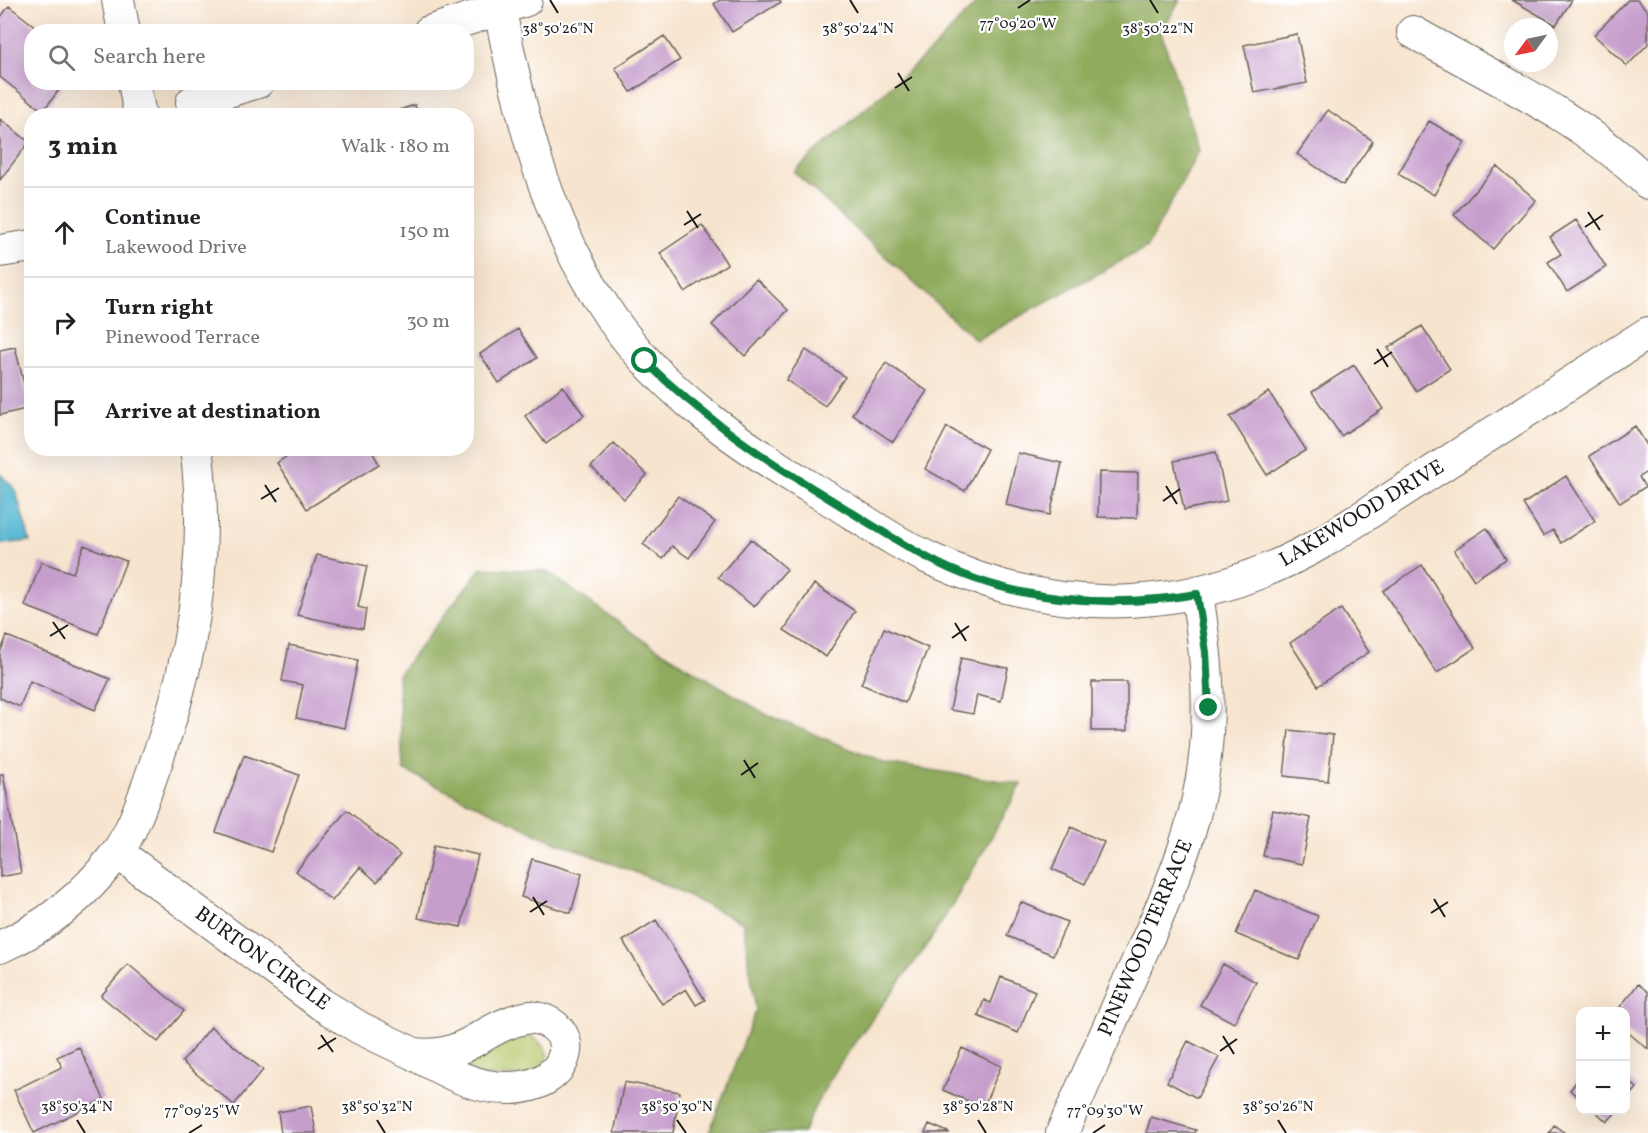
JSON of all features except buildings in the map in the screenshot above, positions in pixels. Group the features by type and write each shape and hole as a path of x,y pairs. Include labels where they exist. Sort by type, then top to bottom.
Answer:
{"street":[{"path":"118,0 122,24"},
{"path":"451,24 508,3"},
{"name":"LAKEWOOD DRIVE","path":"508,3 511,67 532,155 556,218 581,269 611,318 645,361 683,398 724,430 801,482 929,559 973,578 1017,590 1072,600 1114,603 1197,594 1250,578 1300,555 1648,333"},
{"path":"1413,32 1585,129 1623,158 1648,183"},
{"path":"135,90 139,108"},
{"path":"192,102 232,90"},
{"path":"0,251 24,247"},
{"path":"0,946 22,937 56,915 91,885 117,852 135,820 166,735 184,667 196,603 202,543 201,485 197,456"},
{"name":"PINEWOOD TERRACE","path":"1062,1133 1174,878 1191,828 1204,766 1209,708 1206,652 1197,594"},
{"name":"BURTON CIRCLE","path":"117,852 321,1004 360,1028 414,1054"}],"green space":[{"path":"979,0 1180,0 1161,32 1199,150 1147,247 976,340 794,172 934,48"},
{"path":"481,568 546,571 642,639 767,715 884,763 1022,784 939,927 843,1059 815,1107 803,1133 709,1133 756,1010 743,923 655,880 544,837 403,770 398,675"},
{"path":"523,1033 539,1042 548,1057 536,1075 476,1077 459,1060"}],"water":[{"path":"0,474 15,489 30,541 0,544"}],"route":[{"path":"645,361 683,398 724,430 801,482 929,559 973,578 1062,599 1114,603 1197,594 1206,652 1209,708"}]}
